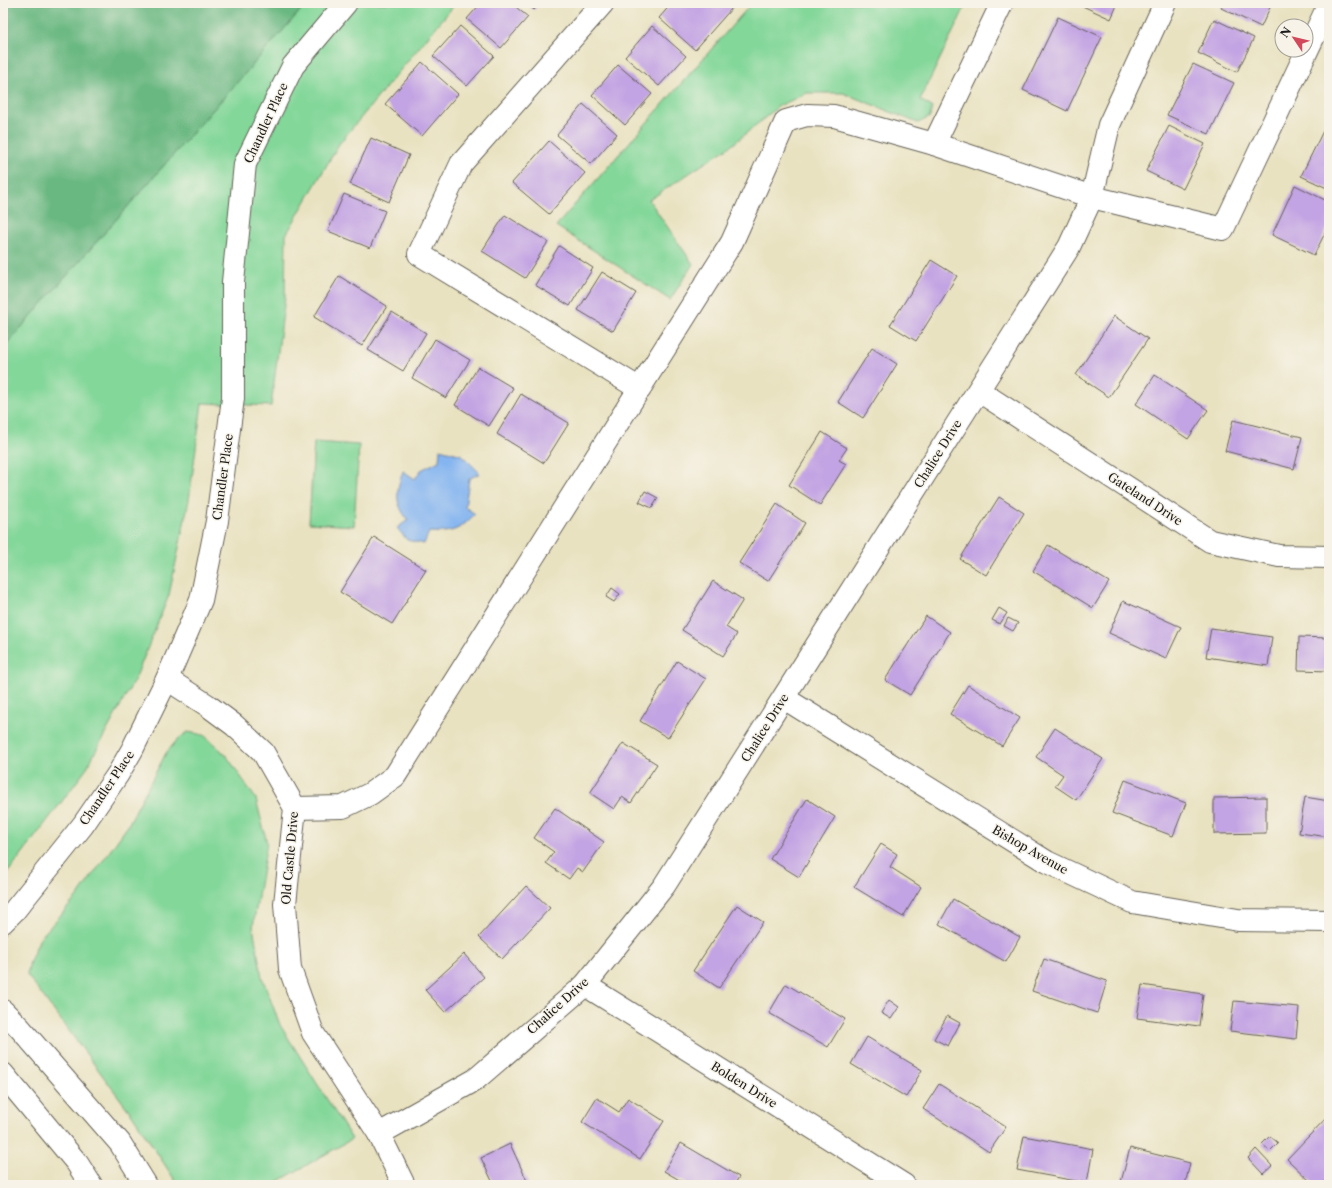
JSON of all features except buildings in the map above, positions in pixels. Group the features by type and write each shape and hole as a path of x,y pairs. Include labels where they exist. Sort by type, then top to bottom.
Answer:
{"main road":[{"name":"Chandler Place","path":"3,922 14,911 83,825 118,774 132,750 167,679 201,600 217,521 233,398 234,282 245,164 293,66 346,3"},
{"path":"603,3 461,164 419,254 640,389"},
{"path":"934,144 1002,3"},
{"name":"Chalice Drive","path":"379,1134 475,1080 585,985 664,886 1069,247 1092,197 1109,125 1165,3"},
{"path":"295,808 343,807 370,794 395,776 732,242 786,121 807,115 834,116 934,144 1092,197 1223,229 1329,4"},
{"name":"Gateland Drive","path":"979,391 1210,541 1279,556 1329,557"},
{"name":"Old Castle Drive","path":"167,679 229,721 263,752 295,808 285,904 290,969 313,1033 379,1134 404,1185"},
{"name":"Bishop Avenue","path":"784,698 1047,862 1132,902 1238,920 1329,921"},
{"name":"Bolden Drive","path":"585,985 904,1185"},
{"path":"3,1011 19,1027 120,1143 146,1185"},
{"path":"3,1074 77,1163 91,1185"}],"green space":[{"path":"3,3 307,3 3,348"},
{"path":"307,3 456,3 339,144 286,235 285,297 271,406 202,403 189,500 169,595 136,677 85,771 3,879 3,348"},
{"path":"752,3 967,3 920,100 932,107 930,117 918,123 843,93 807,93 779,106 732,145 649,200 693,264 670,300 556,226"},
{"path":"314,442 359,445 354,526 309,523"},
{"path":"188,732 204,735 226,755 256,799 267,843 253,927 262,977 280,1025 352,1139 272,1185 178,1185 133,1116 27,975 30,961 40,938 77,897 127,827 166,753 178,739"}],"water":[{"path":"440,449 462,455 480,473 469,479 465,507 475,514 455,530 429,532 424,544 407,540 397,528 408,520 403,514 398,502 398,491 403,471 415,479 421,470 439,461"}]}
